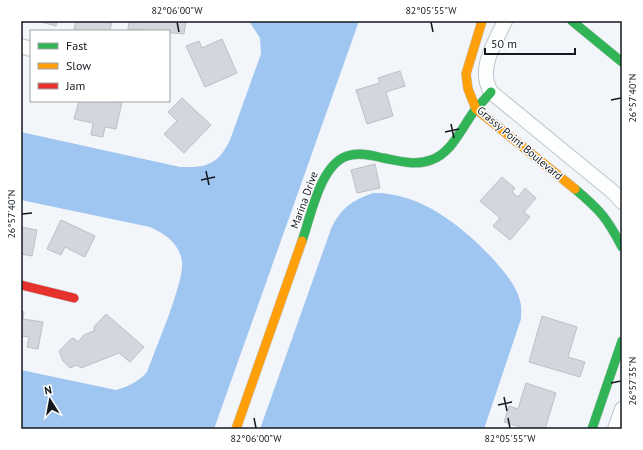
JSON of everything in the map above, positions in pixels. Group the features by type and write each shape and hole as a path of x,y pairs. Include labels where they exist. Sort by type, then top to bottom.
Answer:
{"street":[{"name":"Grassy Point Boulevard","path":"482,21 466,74 468,89 476,109 598,207 608,220 622,247"},
{"name":"Grassy Point Boulevard","path":"505,21 486,63 486,83 492,92 613,192 622,202"},
{"path":"572,21 622,62"},
{"name":"Marina Drive","path":"236,429 325,174 330,167 344,157 358,152 416,163 431,160 444,153 476,109 492,92"},
{"path":"21,285 74,298"},
{"path":"592,429 622,341"},
{"path":"615,429 622,409"}],"water":[{"path":"249,21 359,21 214,429 21,429 21,370 116,390 133,383 147,372 179,284 182,271 182,261 175,244 166,236 150,227 21,200 21,132 180,167 197,167 210,163 221,155 230,140 261,54 260,38"},
{"path":"373,193 391,194 408,198 424,205 455,224 469,235 494,260 510,279 516,290 521,306 521,319 484,429 260,429 331,229 343,210 353,202"}],"building":[{"path":"38,21 57,21 56,26"},
{"path":"76,21 112,21 110,30 74,29"},
{"path":"129,21 186,21 184,34 170,33 170,30 128,29"},
{"path":"222,39 237,73 205,87 186,46 199,41 202,48"},
{"path":"400,71 405,86 386,92 393,116 367,124 356,90 380,83 378,78"},
{"path":"182,98 211,125 184,153 164,134 177,121 168,112"},
{"path":"79,102 122,102 116,129 105,127 103,137 91,135 93,123 74,119"},
{"path":"375,164 380,188 357,193 351,170"},
{"path":"502,177 515,188 512,192 518,197 525,188 536,198 524,212 530,217 510,240 493,226 500,218 480,201"},
{"path":"61,220 95,236 85,257 65,247 61,255 47,249"},
{"path":"21,227 37,230 32,256 21,254"},
{"path":"21,311 24,312 23,319 43,322 38,349 27,347 29,337 21,336"},
{"path":"106,314 144,347 130,362 119,353 81,368 77,365 70,368 63,361 59,351 71,339 74,338 78,342 84,335 94,331 94,327"},
{"path":"542,316 577,327 568,357 585,362 580,377 529,362"},
{"path":"526,383 556,393 545,429 526,429 504,422 509,406 518,409"}],"traffic: fast":[{"path":"572,21 622,62"},
{"path":"302,241 313,205 323,180 338,161 347,156 361,154 419,163 438,157 451,146 475,110 491,92"},
{"path":"575,189 602,215 622,247"},
{"path":"592,429 622,341"}],"traffic: slow":[{"path":"482,21 466,74 468,89 476,109 575,189"},
{"path":"236,429 302,241"}],"traffic: jam":[{"path":"21,285 74,298"}]}
